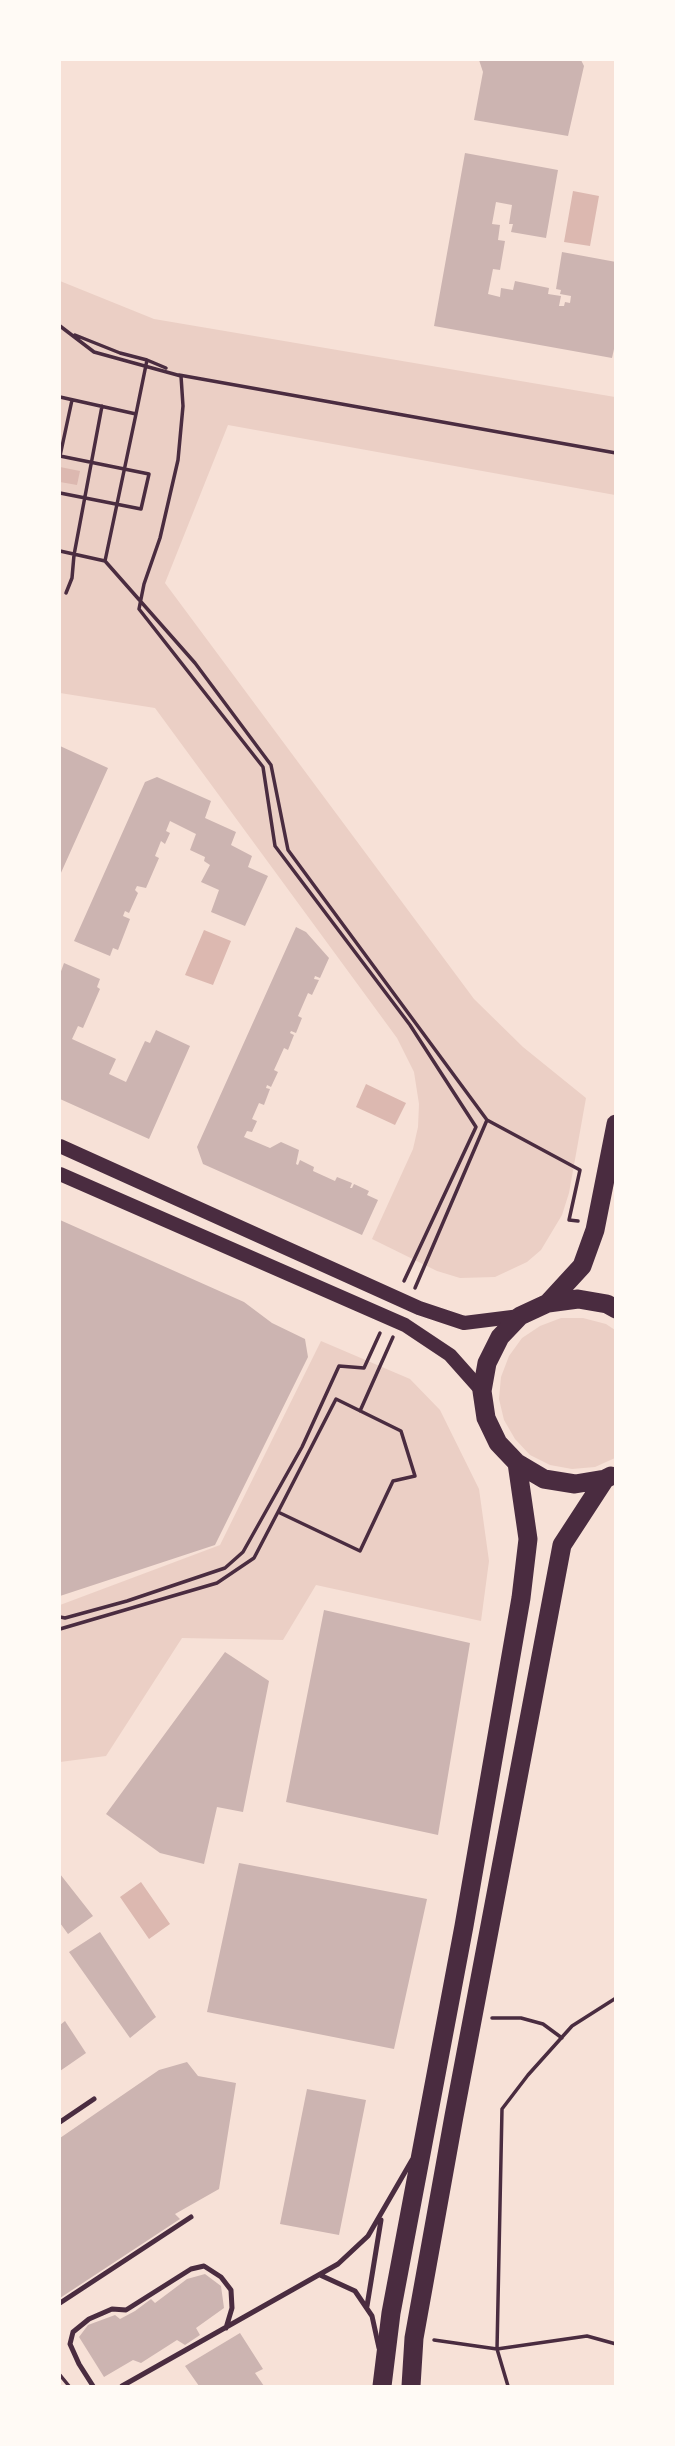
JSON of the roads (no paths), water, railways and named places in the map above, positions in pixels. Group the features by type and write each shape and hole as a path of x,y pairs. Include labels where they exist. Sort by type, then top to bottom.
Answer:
{"highway":[{"path":"548,1303 582,1266 597,1225 615,1124"},
{"path":"610,1477 575,1484 544,1479 517,1463 498,1443 486,1418 482,1391 487,1363 495,1346 520,1316 548,1303 578,1299 607,1304 615,1309"},
{"path":"383,2378 391,2314 421,2142 464,1926 521,1598 528,1539 517,1463"},
{"path":"411,2386 414,2338 562,1545 610,1477"}],"main road":[{"path":"60,1146 402,1301 464,1323 520,1316"},
{"path":"60,1174 393,1320 450,1356 482,1391"}],"lane":[{"path":"60,2122 94,2099"},
{"path":"122,2386 338,2264 368,2236 382,2217 421,2142"},
{"path":"60,2302 191,2217"},
{"path":"367,2306 382,2217"},
{"path":"93,2386 70,2344 73,2332 89,2319 112,2309 125,2310 191,2269 204,2266 221,2277 231,2290 232,2308 226,2328"},
{"path":"320,2275 355,2291 367,2306 372,2316 383,2378"}]}
